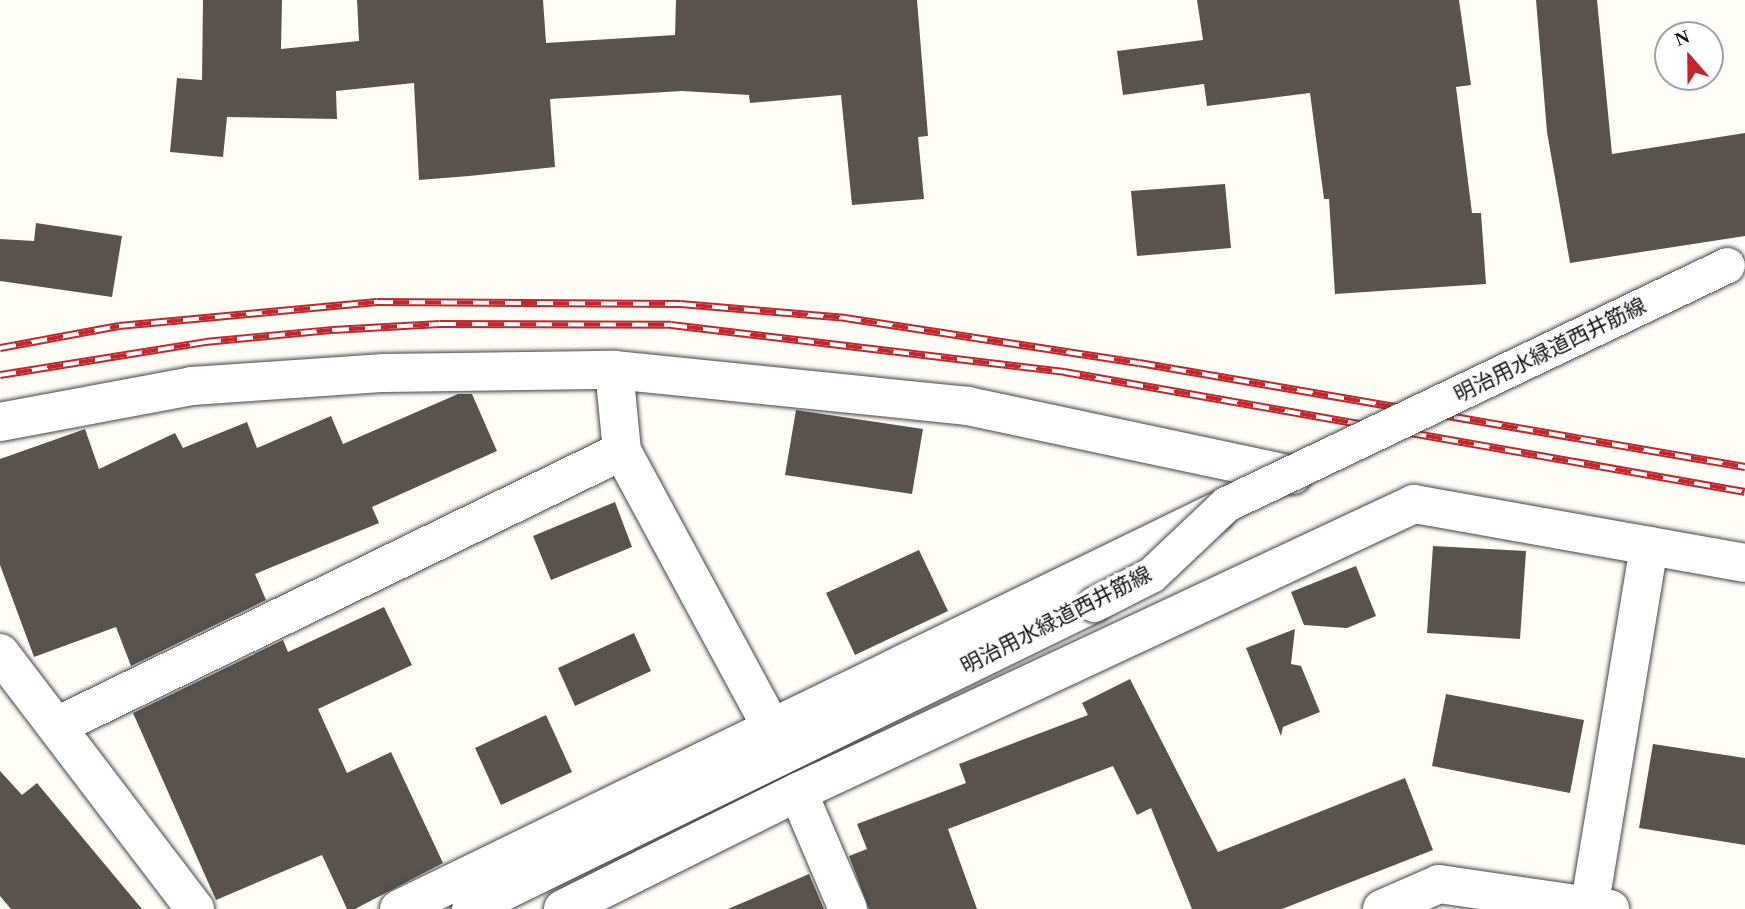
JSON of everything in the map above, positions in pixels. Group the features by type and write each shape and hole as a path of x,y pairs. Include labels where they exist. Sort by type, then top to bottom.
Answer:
{"street":[{"name":"明治用水緑道西井筋線","path":"469,909 1151,575 1226,505 1736,266"},
{"path":"0,422 192,386 385,373 614,370 968,406 1293,475 770,725 399,909"},
{"path":"614,370 622,452 770,725"},
{"path":"57,726 622,452"},
{"path":"563,909 798,792 1414,504 1745,563"},
{"path":"1382,909 1439,884 1596,908 1649,546"},
{"path":"0,653 195,909"},
{"path":"798,792 848,909"}],"building":[{"path":"203,0 282,0 281,49 359,41 357,0 543,0 546,43 675,35 676,0 917,0 928,136 918,137 924,199 852,205 841,95 750,103 749,95 682,91 550,99 555,167 469,176 419,180 414,83 336,91 337,119 227,117 223,157 170,152 177,78 202,80"},
{"path":"1197,0 1459,0 1471,85 1456,87 1472,213 1481,213 1486,284 1335,294 1329,199 1324,199 1310,93 1207,106 1204,84 1123,95 1117,51 1203,40"},
{"path":"1536,0 1597,0 1612,154 1745,133 1745,236 1570,263 1547,132"},
{"path":"1225,184 1231,248 1137,256 1131,191"},
{"path":"36,223 122,236 112,297 0,281 0,239 34,241"},
{"path":"458,394 472,394 497,451 372,507 379,523 255,574 266,600 131,666 116,627 34,657 0,565 0,459 85,429 99,469 175,433 183,448 247,422 257,448 331,416 343,444"},
{"path":"796,410 923,429 912,494 785,475"},
{"path":"615,502 632,547 551,580 533,536"},
{"path":"1433,546 1526,551 1520,639 1427,633"},
{"path":"919,550 948,611 855,655 826,593"},
{"path":"1356,566 1376,616 1347,628 1304,625 1291,592"},
{"path":"384,607 412,665 318,709 347,773 391,752 443,863 355,909 347,909 322,855 216,900 133,713 283,640 288,652"},
{"path":"1295,629 1291,664 1301,666 1320,712 1283,727 1281,736 1246,648"},
{"path":"634,633 651,671 575,706 558,668"},
{"path":"1130,679 1218,852 1405,778 1433,850 1282,909 1192,909 1151,808 1137,815 1113,766 948,829 977,909 869,909 849,856 867,849 857,824 966,783 959,764 1088,715 1082,703"},
{"path":"1446,694 1584,720 1570,793 1432,766"},
{"path":"546,715 572,772 501,805 475,748"},
{"path":"1653,744 1745,758 1745,845 1639,828"},
{"path":"0,771 22,795 37,783 142,909 11,909 0,896"},
{"path":"809,874 824,909 728,909"}],"railway":[{"path":"0,348 119,326 377,302 680,304 845,318 1139,363 1745,467"},
{"path":"0,375 205,342 333,330 440,324 671,325 1064,372 1745,492"}]}
